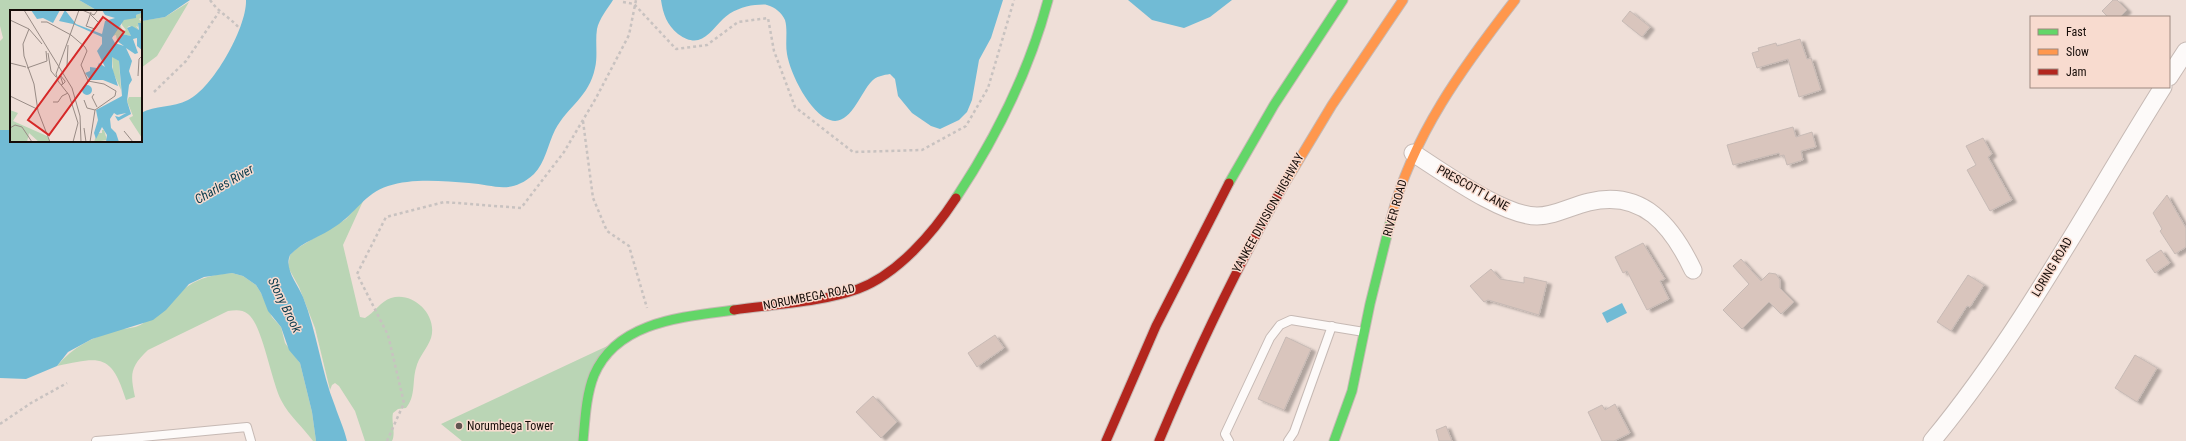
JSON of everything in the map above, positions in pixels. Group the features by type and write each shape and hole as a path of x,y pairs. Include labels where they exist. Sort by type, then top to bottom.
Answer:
{"main road":[{"name":"NORUMBEGA ROAD","path":"583,441 586,407 594,370 604,355 618,341 632,331 651,324 834,295 860,288 880,278 912,252 945,212 988,147 1015,95 1036,40 1048,0"},
{"path":"1106,441 1152,334 1188,257 1272,109 1343,0"},
{"name":"YANKEE DIVISION HIGHWAY","path":"1159,441 1221,301 1269,209 1319,125 1403,0"},
{"name":"RIVER ROAD","path":"1334,441 1349,406 1393,210 1413,153 1448,90 1515,0"},
{"path":"1342,441 1349,406"}],"street":[{"path":"2170,76 2186,51"},
{"name":"LORING ROAD","path":"1932,441 1944,434 2010,337 2162,88"},
{"name":"PRESCOTT LANE","path":"1413,153 1497,204 1518,213 1536,216 1563,212 1589,202 1614,200 1636,204 1655,214 1675,236 1692,270"}],"lane":[{"path":"1229,441 1225,434 1270,338 1280,325 1291,320 1365,332"},
{"path":"1288,441 1294,432 1332,326"},
{"path":"96,441 122,440 247,427 251,441"}],"path":[{"path":"210,0 219,12 234,22 240,29"},
{"path":"387,441 404,403 388,335 357,274 386,217 444,202 521,208 564,152 583,120 629,35 636,0"},
{"path":"623,2 634,4 676,49 707,45 738,22 768,18 774,51 796,107 852,152 922,150 966,126 988,88 1014,0"},
{"path":"154,92 186,61 219,12"},
{"path":"583,120 593,198 607,230 629,246 651,324"},
{"path":"0,424 31,403 67,383"}],"green space":[{"path":"0,0 79,0 96,10 10,10 10,130 0,130 0,41 3,38 0,26"},
{"path":"189,2 157,56 142,67 142,21 165,17"},
{"path":"364,199 343,245 360,317 365,318 391,298 408,298 422,307 427,313 431,321 432,329 431,338 416,368 411,399 406,408 398,409 393,413 394,435 392,441 365,441 355,411 339,386 335,383 332,385 330,390 315,328 299,287 288,267 290,255 296,249 346,219"},
{"path":"232,273 243,276 256,285 272,317 281,327 285,343 300,363 312,412 316,441 313,441 288,411 281,400 258,329 248,314 243,311 228,311 148,350 138,361 133,371 132,382 135,397 126,400 121,385 115,374 109,366 102,362 94,360 57,366 70,353 91,339 116,330 133,328 142,324 189,285 207,277"},
{"path":"618,341 594,370 583,441 462,441 441,424"}],"water":[{"path":"79,0 190,0 165,17 142,21 142,10 96,10"},
{"path":"246,0 613,0 598,25 596,39 596,63 588,87 555,130 544,159 534,174 518,185 510,187 428,181 397,183 380,189 366,199 343,221 301,246 290,255 290,271 308,310 330,393 347,441 316,441 312,412 300,363 289,350 281,327 268,311 256,285 243,276 232,273 204,277 189,284 166,310 153,320 92,339 68,352 57,366 26,379 0,378 0,130 10,130 10,142 142,142 142,112 146,110 182,103 198,93 208,83 227,56 235,40 245,12"},
{"path":"661,0 1003,0 991,38 979,60 972,100 967,112 959,120 940,129 931,126 912,113 898,96 895,79 890,74 875,78 867,87 849,114 843,118 837,121 830,120 823,116 815,110 808,101 797,82 787,54 785,20 784,17 773,7 766,5 755,5 738,9 726,16 704,38 692,40 686,39 671,27 664,15"},
{"path":"1128,0 1232,0 1210,17 1184,28 1152,20"},
{"path":"1622,303 1627,313 1607,323 1602,313"}],"building":[{"path":"2113,0 2117,0 2127,10 2121,16 2107,16 2102,11"},
{"path":"1630,11 1650,27 1642,37 1622,21"},
{"path":"1800,39 1807,59 1811,58 1821,90 1799,97 1788,59 1757,68 1752,53 1759,51 1758,48 1776,43 1777,46"},
{"path":"1793,127 1796,137 1812,132 1816,147 1801,151 1803,160 1787,165 1784,155 1780,156 1779,153 1733,165 1727,145"},
{"path":"1983,138 1992,154 1988,157 2012,200 1990,211 1967,170 1976,165 1966,146"},
{"path":"2167,195 2186,228 2186,247 2175,254 2160,231 2162,229 2153,213"},
{"path":"1643,243 1665,279 1660,281 1669,299 1647,310 1627,271 1623,273 1615,257"},
{"path":"2161,250 2170,263 2155,273 2146,260"},
{"path":"1741,259 1761,281 1769,273 1776,274 1780,280 1780,288 1794,302 1781,314 1769,302 1742,329 1723,310 1749,284 1733,266"},
{"path":"1491,269 1500,279 1524,283 1524,277 1547,282 1539,315 1488,300 1484,302 1470,286"},
{"path":"1968,275 1984,285 1970,307 1967,306 1951,331 1937,322"},
{"path":"995,335 1004,348 977,367 968,353"},
{"path":"1286,337 1311,349 1284,410 1258,399"},
{"path":"2135,355 2157,368 2137,402 2115,388"},
{"path":"873,396 897,422 881,438 856,412"},
{"path":"1615,404 1630,433 1614,441 1602,441 1588,412 1602,405 1605,410"},
{"path":"1446,426 1452,441 1439,441 1436,430"}],"traffic: fast":[{"path":"956,198 985,151 1010,103 1031,53 1048,0"},
{"path":"1229,183 1274,105 1343,0"},
{"path":"1334,441 1352,391 1370,304 1391,219"},
{"path":"583,441 585,416 591,383 605,357 618,343 635,333 673,319 734,310"}],"traffic: slow":[{"path":"1285,183 1332,105 1403,0"},
{"path":"1391,219 1400,189 1412,159 1441,104 1458,77 1515,0"}],"traffic: jam":[{"path":"1106,441 1156,326 1229,183"},
{"path":"1159,441 1218,310 1250,246 1285,183"},
{"path":"734,310 812,300 843,294 873,282 901,263 913,251 937,225 956,198"}],"place":[{"name":"Norumbega Tower","path":"459,426"}],"water label":[{"name":"Charles River","path":"224,184"},
{"name":"Stony Brook","path":"285,305"}]}
